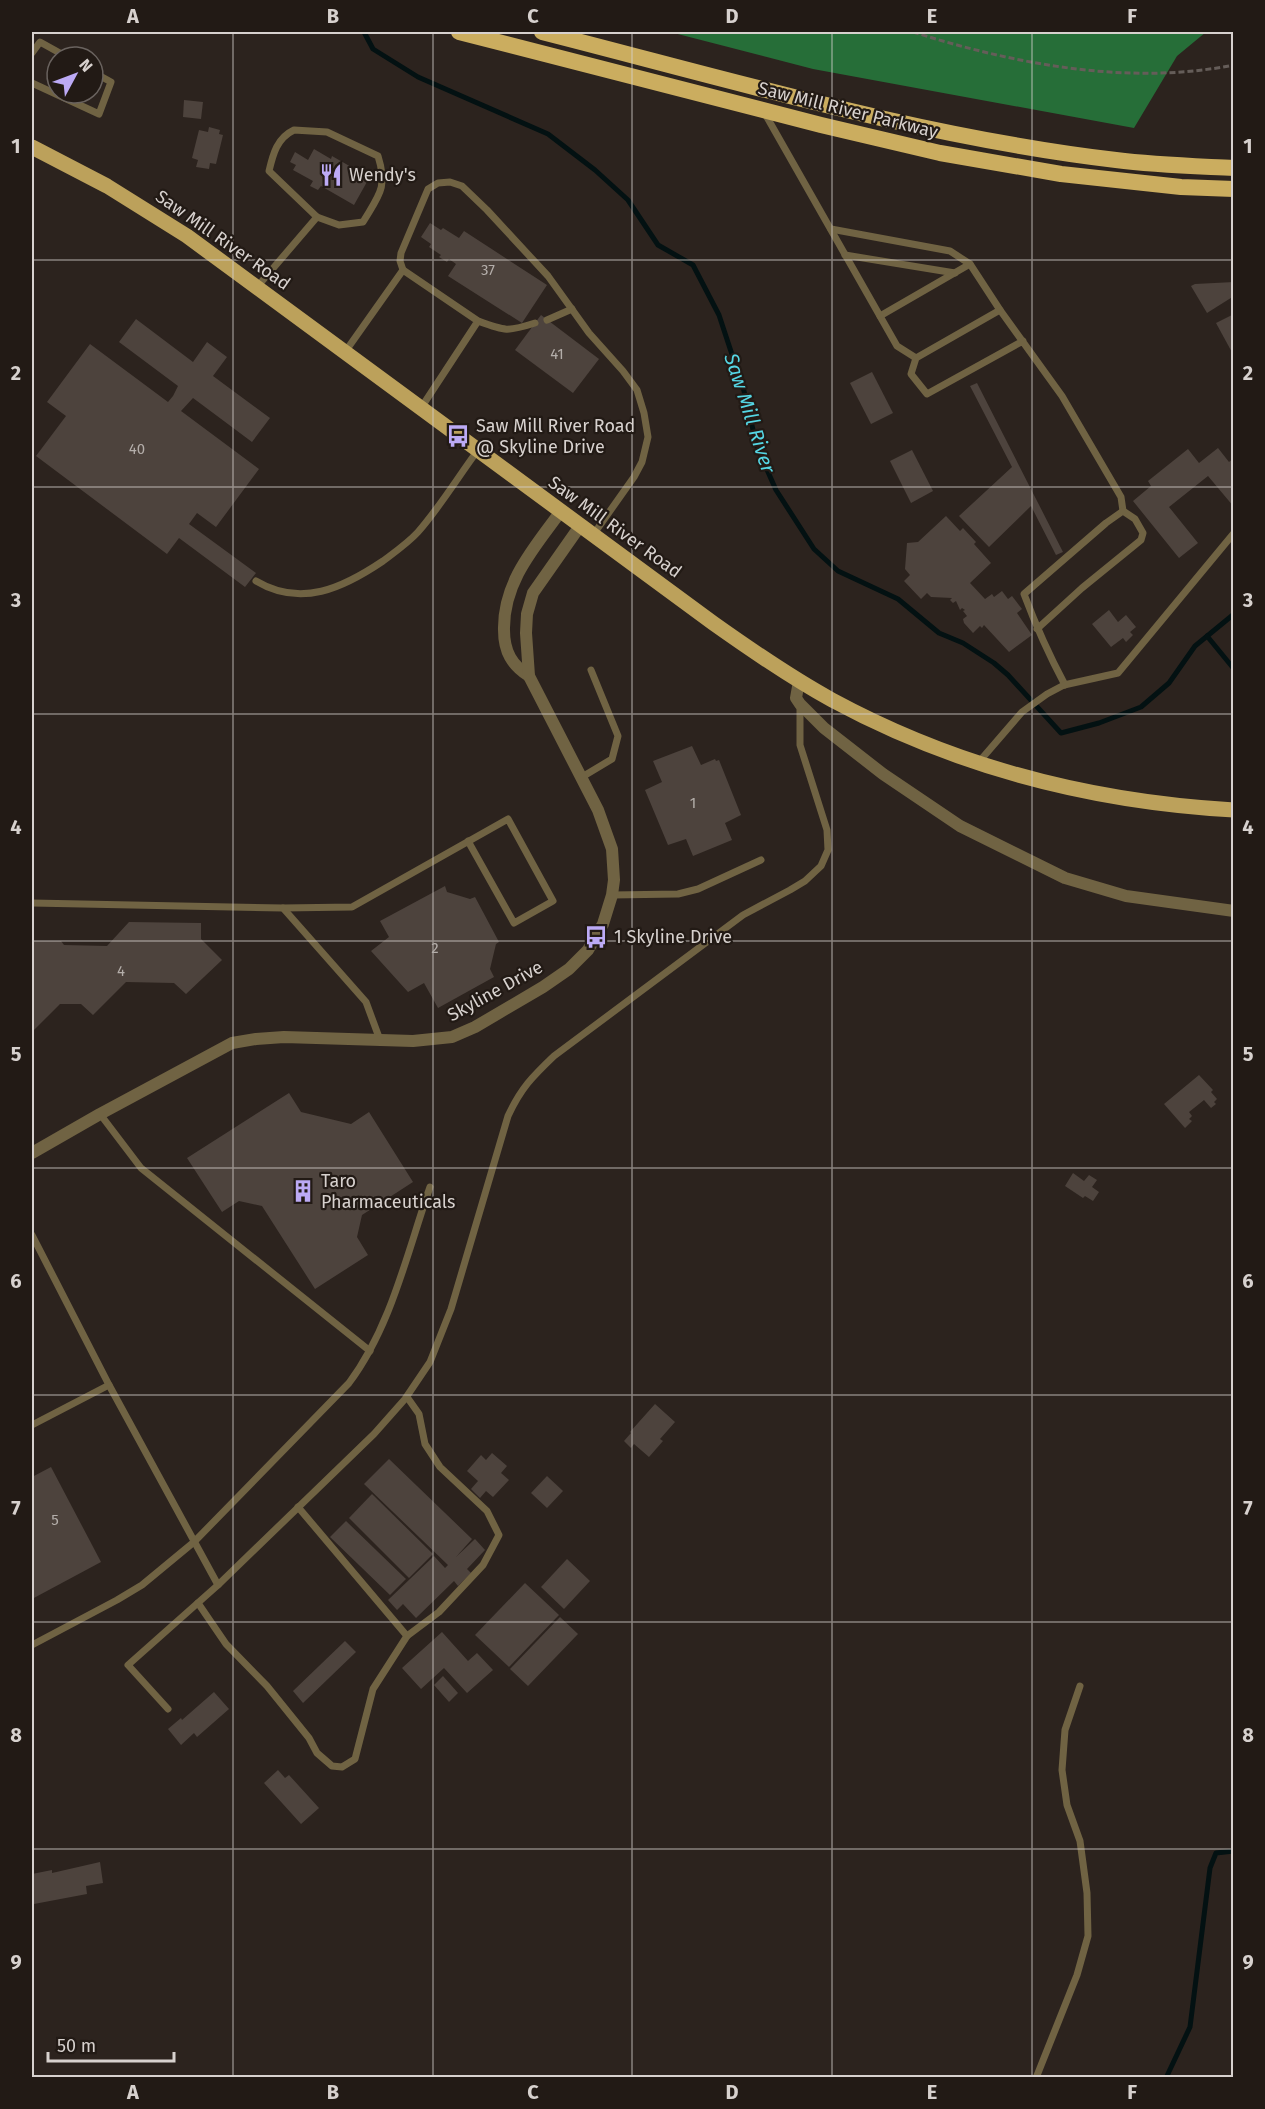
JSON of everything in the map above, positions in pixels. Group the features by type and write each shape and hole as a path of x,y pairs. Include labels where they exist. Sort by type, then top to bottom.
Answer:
{"highway":[{"name":"Saw Mill River Parkway","path":"459,32 880,139 1000,165 1122,182 1233,189"},
{"name":"Saw Mill River Parkway","path":"542,32 880,117 996,142 1117,160 1233,168"}],"main road":[{"name":"Saw Mill River Road","path":"32,147 135,203 187,236 713,623 799,681 831,699 891,729 978,764 1037,781 1094,793 1166,804 1233,810"}],"street":[{"name":"Skyline Drive","path":"530,676 515,666 508,656 504,635 505,611 518,573 561,511"},
{"name":"Skyline Drive","path":"32,1153 232,1043 284,1037 428,1041 452,1037 490,1020 543,987 569,969 588,950 603,924 612,895 614,864 612,849 604,822 530,676 526,633 529,603 545,574 580,526"},
{"path":"799,681 796,698 800,705 824,728 922,801 960,826 1065,878 1126,896 1233,911"}],"lane":[{"path":"32,53 40,42 45,45"},
{"path":"105,79 111,82 105,98"},
{"path":"80,105 99,114 102,105"},
{"path":"763,110 897,346 916,358"},
{"path":"294,130 327,132 356,144 378,156 383,171 383,187 363,222 339,225 317,217 269,171 274,152 283,135 294,130"},
{"path":"535,323 515,330 501,330 478,321 404,270 400,261 401,253 428,189 438,183 450,182 462,186 487,210 548,276 637,390 644,412 648,437 642,462 593,535"},
{"path":"257,286 317,217"},
{"path":"831,229 950,251 970,264 1068,406 1122,497 1123,511"},
{"path":"845,255 956,273"},
{"path":"880,316 970,264"},
{"path":"345,352 404,270"},
{"path":"547,320 572,309"},
{"path":"1000,310 916,358 911,375 927,394 1023,341"},
{"path":"421,408 478,321"},
{"path":"256,580 268,588 284,593 303,594 326,591 344,584 373,567 419,531 478,450"},
{"path":"1037,629 1082,588 1141,540 1143,533 1135,519 1123,511"},
{"path":"1065,685 1037,629 1024,594 1123,511"},
{"path":"978,764 1022,712 1047,694 1065,685 1118,673 1233,533"},
{"path":"582,777 612,759 618,736 591,670"},
{"path":"168,1709 128,1665 218,1585 374,1434 407,1397 430,1362 452,1309 508,1116 517,1096 528,1080 554,1056 743,915 790,891 821,866 828,849 827,830 800,745 800,705"},
{"path":"32,903 283,908 352,907 468,841 508,819 553,901 514,923 468,841"},
{"path":"612,895 678,894 698,889 761,860"},
{"path":"283,908 366,1002 380,1040"},
{"path":"100,1114 141,1168 370,1351"},
{"path":"32,1646 142,1585 194,1542 349,1383 384,1324 429,1187"},
{"path":"32,1236 109,1385 218,1585"},
{"path":"32,1425 109,1385"},
{"path":"198,1603 226,1644 267,1686 309,1738 317,1753 332,1766 342,1767 355,1759 373,1689 407,1635 439,1612 483,1565 499,1535 487,1511 440,1467 424,1444 419,1414 407,1397"},
{"path":"298,1507 407,1635"},
{"path":"1036,2078 1077,1975 1088,1936 1087,1893 1080,1841 1067,1805 1062,1770 1065,1730 1080,1686"}],"path":[{"path":"913,32 1049,66 1127,73 1213,69 1233,65"}],"green space":[{"path":"670,32 1206,32 1177,56 1134,128 813,69"}],"building":[{"path":"184,100 203,102 201,119 183,117"},
{"path":"209,127 220,130 219,134 223,135 216,164 210,163 209,169 196,167 198,160 192,158 199,130 208,132"},
{"name":"Wendy's","path":"314,149 353,168 352,171 368,180 354,205 321,186 318,190 310,186 313,181 293,170 296,165 290,162 295,152 308,160"},
{"path":"430,223 459,238 464,231 547,285 522,323 448,276 456,264 449,259 447,262 439,257 441,255 429,247 431,244 421,237"},
{"path":"1234,282 1234,296 1207,313 1191,286 1195,284"},
{"path":"1234,314 1234,356 1216,323"},
{"path":"541,315 599,359 573,393 515,350"},
{"path":"136,319 193,362 207,342 227,357 213,376 270,418 252,442 193,398 181,411 259,469 216,527 197,513 189,524 256,573 245,587 179,538 167,554 36,456 66,416 47,402 90,344 168,402 173,396 178,386 119,342"},
{"path":"872,372 893,413 871,424 850,383"},
{"path":"977,383 1063,552 1056,555 1031,506 989,547 959,516 1012,467 970,386"},
{"path":"1218,448 1229,462 1234,458 1234,507 1208,476 1169,507 1198,543 1179,558 1133,501 1151,486 1148,481 1188,449 1199,463"},
{"path":"912,450 933,491 911,503 890,461"},
{"path":"946,516 960,531 963,528 991,563 970,583 985,599 992,594 994,597 1002,591 1008,599 1012,596 1022,609 1017,613 1032,635 1009,652 984,625 973,633 964,623 963,619 967,616 963,611 965,610 962,608 960,610 956,601 953,603 950,600 952,598 931,597 927,593 921,599 904,581 910,575 905,569 907,543 918,542"},
{"path":"1109,610 1118,622 1126,615 1136,627 1130,632 1133,635 1126,642 1123,638 1111,647 1092,624"},
{"path":"692,746 701,765 715,759 719,760 741,815 725,823 732,840 693,856 686,839 668,845 645,790 662,782 653,761"},
{"path":"445,886 447,892 470,899 475,897 499,942 496,944 490,969 494,977 438,1008 424,983 408,992 371,951 389,937 380,921"},
{"path":"129,922 201,923 201,939 222,960 186,994 174,983 126,982 93,1015 81,1004 60,1004 32,1032 32,941 61,941 64,945 107,946"},
{"path":"1199,1075 1213,1090 1211,1092 1217,1099 1214,1102 1216,1104 1211,1108 1204,1100 1189,1112 1192,1116 1189,1119 1192,1121 1185,1128 1164,1104"},
{"name":"Taro Pharmaceuticals","path":"289,1093 301,1112 351,1124 369,1112 413,1182 362,1215 357,1237 368,1255 315,1289 262,1206 239,1201 222,1212 187,1158"},
{"path":"1073,1173 1084,1181 1089,1175 1097,1180 1092,1187 1099,1192 1093,1201 1085,1196 1083,1198 1065,1186"},
{"path":"655,1404 675,1422 660,1439 663,1441 649,1457 634,1444 631,1448 624,1441"},
{"path":"492,1453 507,1466 501,1473 509,1480 493,1497 486,1491 480,1498 471,1489 478,1481 467,1471 481,1455 486,1460"},
{"path":"389,1459 472,1539 456,1557 475,1539 485,1550 467,1569 471,1573 458,1586 454,1581 416,1618 403,1604 397,1610 388,1600 434,1556 445,1568 448,1565 364,1484"},
{"path":"51,1467 101,1562 32,1599 32,1477"},
{"path":"547,1476 563,1491 547,1508 531,1493"},
{"path":"372,1494 433,1554 409,1578 349,1518"},
{"path":"346,1521 406,1579 390,1595 330,1537"},
{"path":"567,1559 590,1581 564,1609 541,1587"},
{"path":"525,1583 559,1615 509,1667 475,1635"},
{"path":"560,1617 578,1634 528,1686 510,1669"},
{"path":"442,1632 468,1661 477,1653 493,1670 467,1693 444,1668 421,1689 402,1668"},
{"path":"345,1641 356,1652 303,1703 293,1691"},
{"path":"443,1676 458,1693 449,1702 434,1685"},
{"path":"214,1692 229,1709 197,1737 194,1733 181,1745 168,1729"},
{"path":"278,1770 285,1778 289,1775 319,1808 301,1824 264,1783"},
{"path":"100,1862 103,1883 86,1886 87,1894 34,1904 32,1874 52,1870 52,1873"}],"waterway":[{"name":"Saw Mill River","path":"364,32 373,49 418,77 548,134 595,170 628,200 658,245 693,265 719,315 744,391 757,447 776,490 814,549 838,571 898,599 939,633 963,643 994,663 1008,675 1061,733 1099,723 1141,707 1169,683 1195,646 1234,614"},
{"path":"1207,636 1234,669"},
{"path":"1166,2078 1190,2027 1210,1868 1216,1853 1234,1851"}],"place":[{"name":"Wendy's","path":"331,175"},
{"name":"Saw Mill River Road @ Skyline Drive","path":"458,436"},
{"name":"1 Skyline Drive","path":"596,937"},
{"name":"Taro Pharmaceuticals","path":"303,1191"}]}
